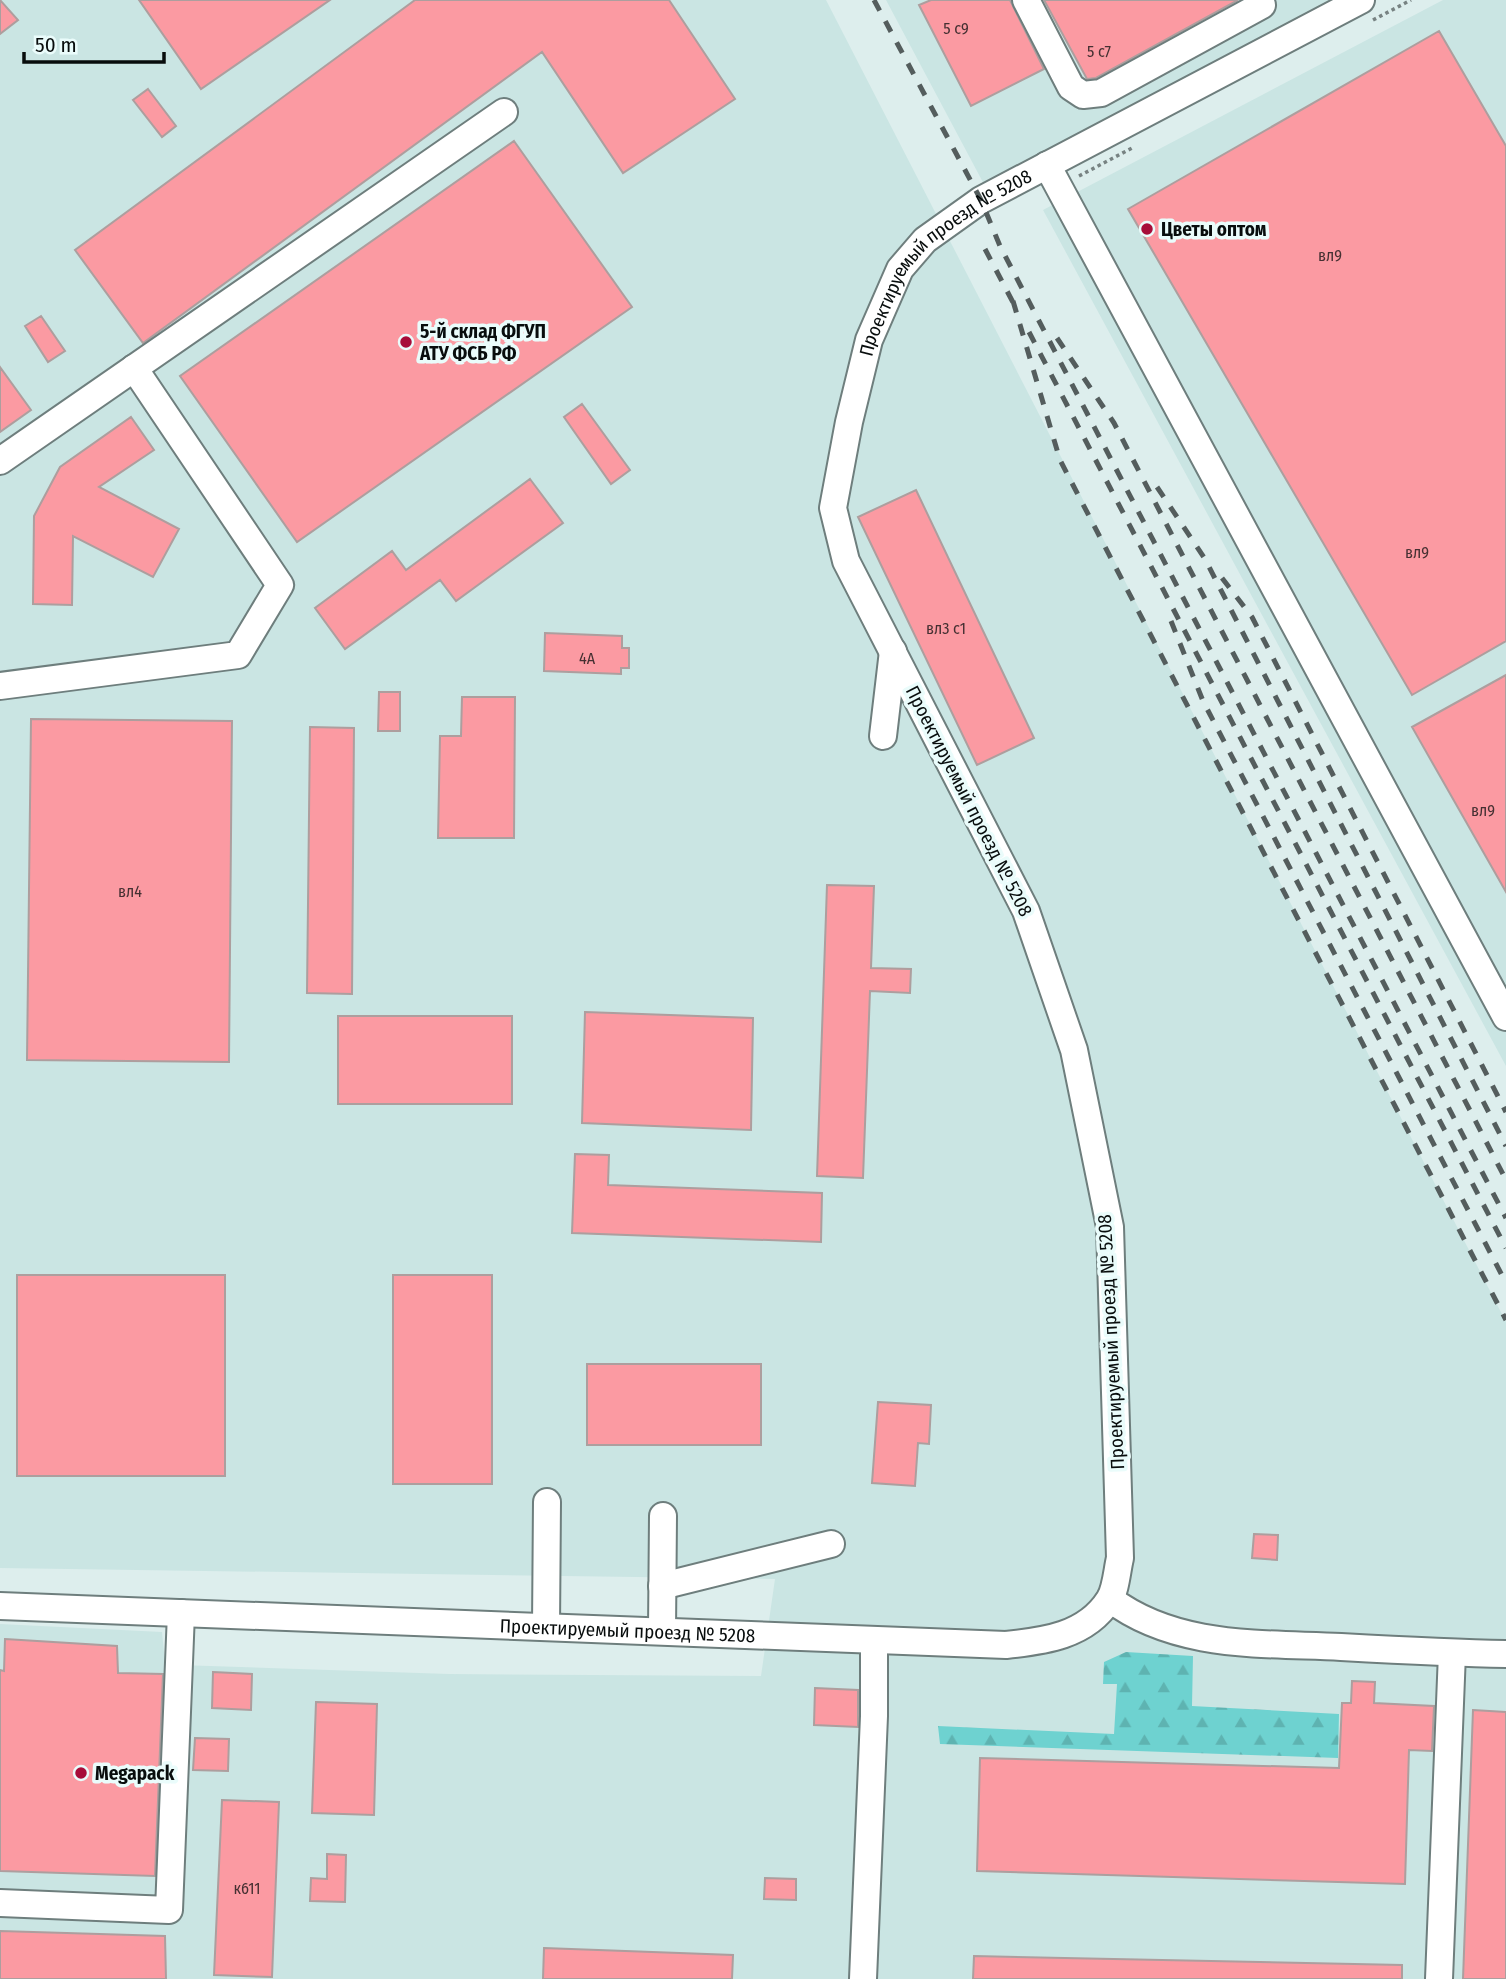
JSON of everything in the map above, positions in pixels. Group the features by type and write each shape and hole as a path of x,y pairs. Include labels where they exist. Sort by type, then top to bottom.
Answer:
{"street":[{"path":"1026,0 1072,87 1083,95 1101,93 1261,3 1282,41"},
{"name":"Проектируемый проезд № 5208","path":"0,1605 1006,1645 1048,1641 1085,1625 1110,1599 1120,1558 1110,1227 1074,1050 1026,911 846,561 833,508 849,422 869,340 900,269 925,240 981,200 1361,0"},
{"path":"0,461 504,112"},
{"path":"1047,165 1506,1017"},
{"path":"0,686 238,655 280,585 134,369"},
{"path":"883,736 892,651"},
{"path":"546,1627 547,1502"},
{"path":"662,1631 663,1516"},
{"path":"662,1586 831,1544"},
{"path":"1110,1599 1132,1616 1195,1638 1506,1654"},
{"path":"0,1903 169,1910 181,1612"},
{"path":"863,1979 874,1716 874,1640"},
{"path":"1439,1979 1451,1653"}],"shaded area":[{"path":"0,0 826,0 1506,1322 1506,1979 0,1979 0,1624 162,1632 165,1662 179,1665 449,1674 761,1676 775,1579 0,1568"},
{"path":"886,0 1334,0 986,188"},
{"path":"1443,0 1506,0 1506,1066 1043,210"}],"green space":[{"path":"1126,1652 1193,1656 1192,1706 1339,1714 1338,1758 940,1744 938,1726 1114,1734 1117,1684 1103,1684 1104,1662"}],"building":[{"path":"0,0 18,20 0,34"},
{"path":"139,0 330,0 201,89"},
{"path":"415,0 669,0 735,99 623,173 542,52 143,343 75,250"},
{"path":"931,0 1010,0 1044,69 971,106 919,5"},
{"path":"1044,0 1238,0 1096,78 1087,79"},
{"path":"1439,31 1506,146 1506,641 1412,695 1128,209"},
{"path":"148,89 176,126 162,137 133,100"},
{"name":"5-й склад ФГУП АТУ ФСБ РФ","path":"514,141 632,307 297,542 180,376"},
{"path":"41,316 65,351 48,362 25,326"},
{"path":"0,367 31,410 0,432"},
{"path":"582,404 630,470 611,484 564,417"},
{"path":"131,417 154,450 99,487 179,529 153,577 73,536 72,605 33,604 34,516 60,467"},
{"path":"530,479 563,523 456,601 440,580 345,649 315,608 392,551 406,570"},
{"path":"916,490 1034,738 977,765 858,517"},
{"path":"545,633 622,636 622,648 629,648 629,668 621,668 621,674 544,671"},
{"path":"1506,675 1506,892 1412,727"},
{"path":"379,692 400,692 400,731 378,731"},
{"path":"462,697 515,697 514,838 438,838 440,736 461,736"},
{"path":"31,719 232,721 229,1062 27,1060"},
{"path":"310,727 354,728 352,994 307,993"},
{"path":"827,885 874,886 871,968 911,969 910,993 870,991 863,1178 817,1176"},
{"path":"585,1012 753,1018 751,1130 582,1123"},
{"path":"338,1016 512,1016 512,1104 338,1104"},
{"path":"575,1154 609,1155 608,1185 822,1193 821,1242 572,1233"},
{"path":"17,1275 225,1275 225,1476 17,1476"},
{"path":"393,1275 492,1275 492,1484 393,1484"},
{"path":"587,1364 761,1364 761,1445 587,1445"},
{"path":"878,1402 931,1405 929,1444 918,1443 915,1486 872,1483"},
{"path":"1254,1534 1278,1535 1277,1560 1252,1558"},
{"name":"Megapack","path":"5,1639 117,1646 118,1673 163,1674 155,1876 0,1871 0,1670 4,1671"},
{"path":"213,1672 252,1674 251,1710 212,1708"},
{"path":"1352,1681 1375,1682 1374,1703 1434,1706 1432,1751 1409,1750 1405,1884 977,1871 980,1758 1339,1768 1342,1703 1351,1703"},
{"path":"815,1688 858,1690 858,1727 814,1725"},
{"path":"316,1702 377,1704 374,1815 312,1813"},
{"path":"1473,1710 1506,1712 1506,1979 1463,1979"},
{"path":"195,1738 229,1739 228,1771 193,1770"},
{"path":"222,1800 279,1802 272,1977 214,1975"},
{"path":"327,1854 346,1855 345,1902 310,1901 311,1878 327,1879"},
{"path":"765,1878 796,1879 796,1900 764,1899"},
{"path":"0,1931 165,1936 166,1979 0,1979"},
{"path":"544,1948 733,1955 732,1979 543,1979"},
{"path":"974,1956 1402,1965 1402,1979 973,1979"}],"railway":[{"path":"874,0 981,200 1000,246 1506,1218"},
{"path":"985,249 1017,310"},
{"path":"1013,301 1060,460 1506,1320"},
{"path":"1029,332 1506,1248"},
{"path":"1057,338 1114,423 1506,1180"},
{"path":"1157,487 1205,559 1506,1146"},
{"path":"1222,578 1252,617 1506,1112"},
{"path":"1171,621 1203,701 1506,1283"}],"place":[{"name":"Цветы оптом","path":"1147,229"},
{"name":"5-й склад ФГУП АТУ ФСБ РФ","path":"406,342"},
{"name":"Megapack","path":"81,1773"}]}
